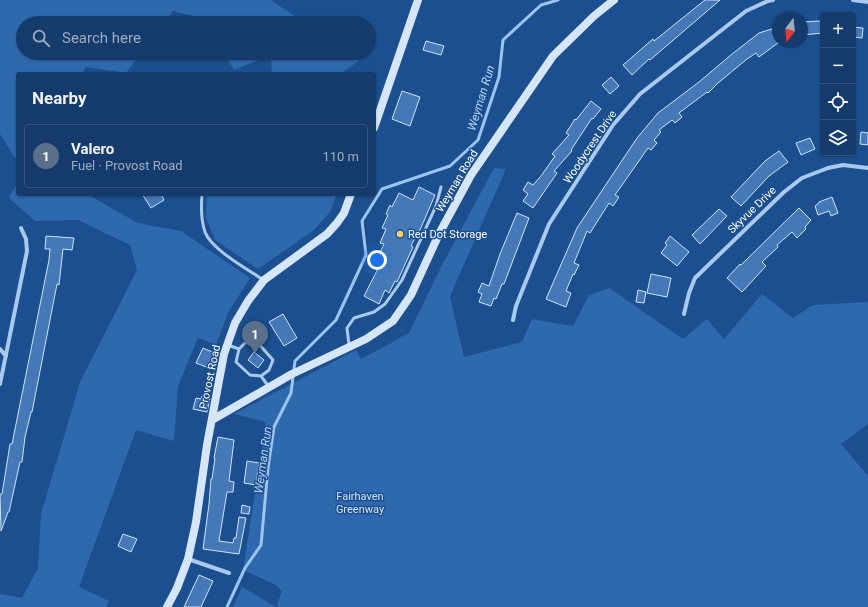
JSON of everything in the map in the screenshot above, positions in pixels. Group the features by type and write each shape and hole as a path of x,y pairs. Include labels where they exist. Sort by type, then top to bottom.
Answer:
{"street":[{"path":"376,122 418,0"},
{"name":"Weyman Road","path":"212,420 306,367 366,339 393,321 412,295 439,234 472,175 536,81 554,56 594,16 614,0"},
{"name":"Woodycrest Drive","path":"513,320 516,306 549,224 614,125 640,94 739,16 768,1 773,0"},
{"path":"853,0 868,2"},
{"name":"Skyvue Drive","path":"684,314 695,278 784,192 802,178 828,168 843,165 868,168"},
{"name":"Provost Road","path":"167,607 177,588 188,559 196,522 212,420 227,344 238,317 264,280 327,234 337,224 344,213 350,196"},
{"path":"0,384 27,251 26,240 21,228"},
{"path":"0,348 6,356"},
{"path":"188,559 229,573"}],"lane":[{"path":"350,347 347,328 354,318 374,312 384,304 402,280 436,206 441,187"},
{"path":"202,196 201,211 205,233 216,247 264,280"},
{"path":"248,340 257,342 272,360 269,370 261,376 250,375 236,362 239,349 248,340"},
{"path":"227,344 239,349"},
{"path":"261,376 270,386"}],"green space":[{"path":"0,0 271,0 295,16 194,16 173,11 169,16 16,16 16,60 136,60 127,72 86,67 83,72 16,72 16,160 0,134"},
{"path":"228,60 259,60 234,70"},
{"path":"271,60 359,61 343,72 272,72"},
{"name":"Fairhaven Greenway","path":"494,168 506,169 450,296 464,357 522,342 532,319 573,326 589,295 609,288 683,339 707,319 724,339 762,294 793,318 813,305 868,302 868,424 841,444 868,476 868,607 279,607 277,605 282,591 274,584 243,570 266,422 234,414 356,350 361,359 409,333 440,269"},
{"path":"16,185 16,196 91,196 138,223 181,231 250,278 228,313 216,345 198,338 178,386 174,441 136,430 79,587 109,601 106,607 0,607 0,594 22,598 38,568 41,514 80,382 137,270 130,245 78,220 35,221 9,198"},
{"path":"207,196 336,196 330,212 314,230 258,269 215,240 206,218"},
{"path":"242,587 276,607 233,607"}],"building":[{"path":"705,0 720,0 632,75 623,65 653,39 654,41"},
{"path":"820,21 820,33 808,34 808,22"},
{"path":"856,27 863,28 862,38 856,37"},
{"path":"772,29 772,47 759,57 756,53 747,59 708,93 707,92 679,113 682,117 675,123 672,120 659,130 661,132 654,140 657,143 651,150 648,148 615,195 619,197 613,206 609,203 590,233 587,231 574,263 579,265 574,275 573,274 566,291 571,293 566,307 546,299 577,228 637,138 658,113 759,33"},
{"path":"426,41 444,46 441,55 423,50"},
{"path":"611,77 619,86 610,94 602,85"},
{"path":"402,91 420,97 410,126 392,119"},
{"path":"591,101 601,109 593,119 592,118 571,150 572,151 554,171 557,173 533,208 523,201 528,194 523,190 528,182 533,185 541,176 555,156 552,154 569,135 566,133 575,119 576,120"},
{"path":"861,132 868,133 868,145 860,144"},
{"path":"810,138 815,149 801,155 796,143"},
{"path":"779,151 788,162 769,176 741,206 731,197 765,161"},
{"path":"419,187 435,195 420,230 411,246 413,247 397,282 395,281 389,293 385,290 379,304 364,296 383,259 378,257 384,244 380,243 386,229 382,228 388,215 386,214 390,205 392,207 399,193 413,200"},
{"path":"143,196 162,196 164,200 151,208"},
{"path":"832,197 838,213 831,216 829,211 818,215 815,206 819,202"},
{"path":"799,208 811,220 805,227 806,229 797,238 792,232 777,245 778,247 762,262 766,266 742,292 727,278"},
{"path":"719,209 727,216 700,244 692,235"},
{"path":"517,213 529,218 504,284 502,284 496,299 494,298 491,306 479,302 482,294 478,292 482,283 489,286"},
{"path":"46,236 74,238 72,250 63,249 59,285 57,284 32,412 25,437 22,462 20,462 9,512 1,531 0,494 2,494 10,444 12,444 49,260 50,249 45,249"},
{"path":"670,236 689,252 677,266 661,253 667,245 665,243"},
{"path":"651,274 671,278 667,297 647,293"},
{"path":"638,290 646,292 644,303 636,302"},
{"path":"283,314 297,338 284,346 269,322"},
{"path":"203,348 217,354 211,369 196,363"},
{"path":"254,352 264,360 258,368 248,360"},
{"path":"202,396 210,398 207,412 193,409 196,398 201,399"},
{"path":"218,437 234,440 229,481 234,482 233,492 227,492 219,541 233,543 234,538 236,538 239,517 246,518 239,554 203,549 211,479"},
{"path":"247,461 259,463 256,485 244,483"},
{"path":"242,505 250,507 249,514 241,513"},
{"path":"123,534 137,539 131,552 118,546"},
{"path":"199,575 213,581 201,607 184,607"}],"waterway":[{"name":"Weyman Run","path":"227,607 245,568 261,545 268,468 274,427 291,393 295,361 336,320 366,255 362,221 382,189 450,166 478,140 499,77 503,40 541,5 558,0"}],"place":[{"name":"Red Dot Storage","path":"400,234"},
{"name":"Valero","path":"255,354"}]}
